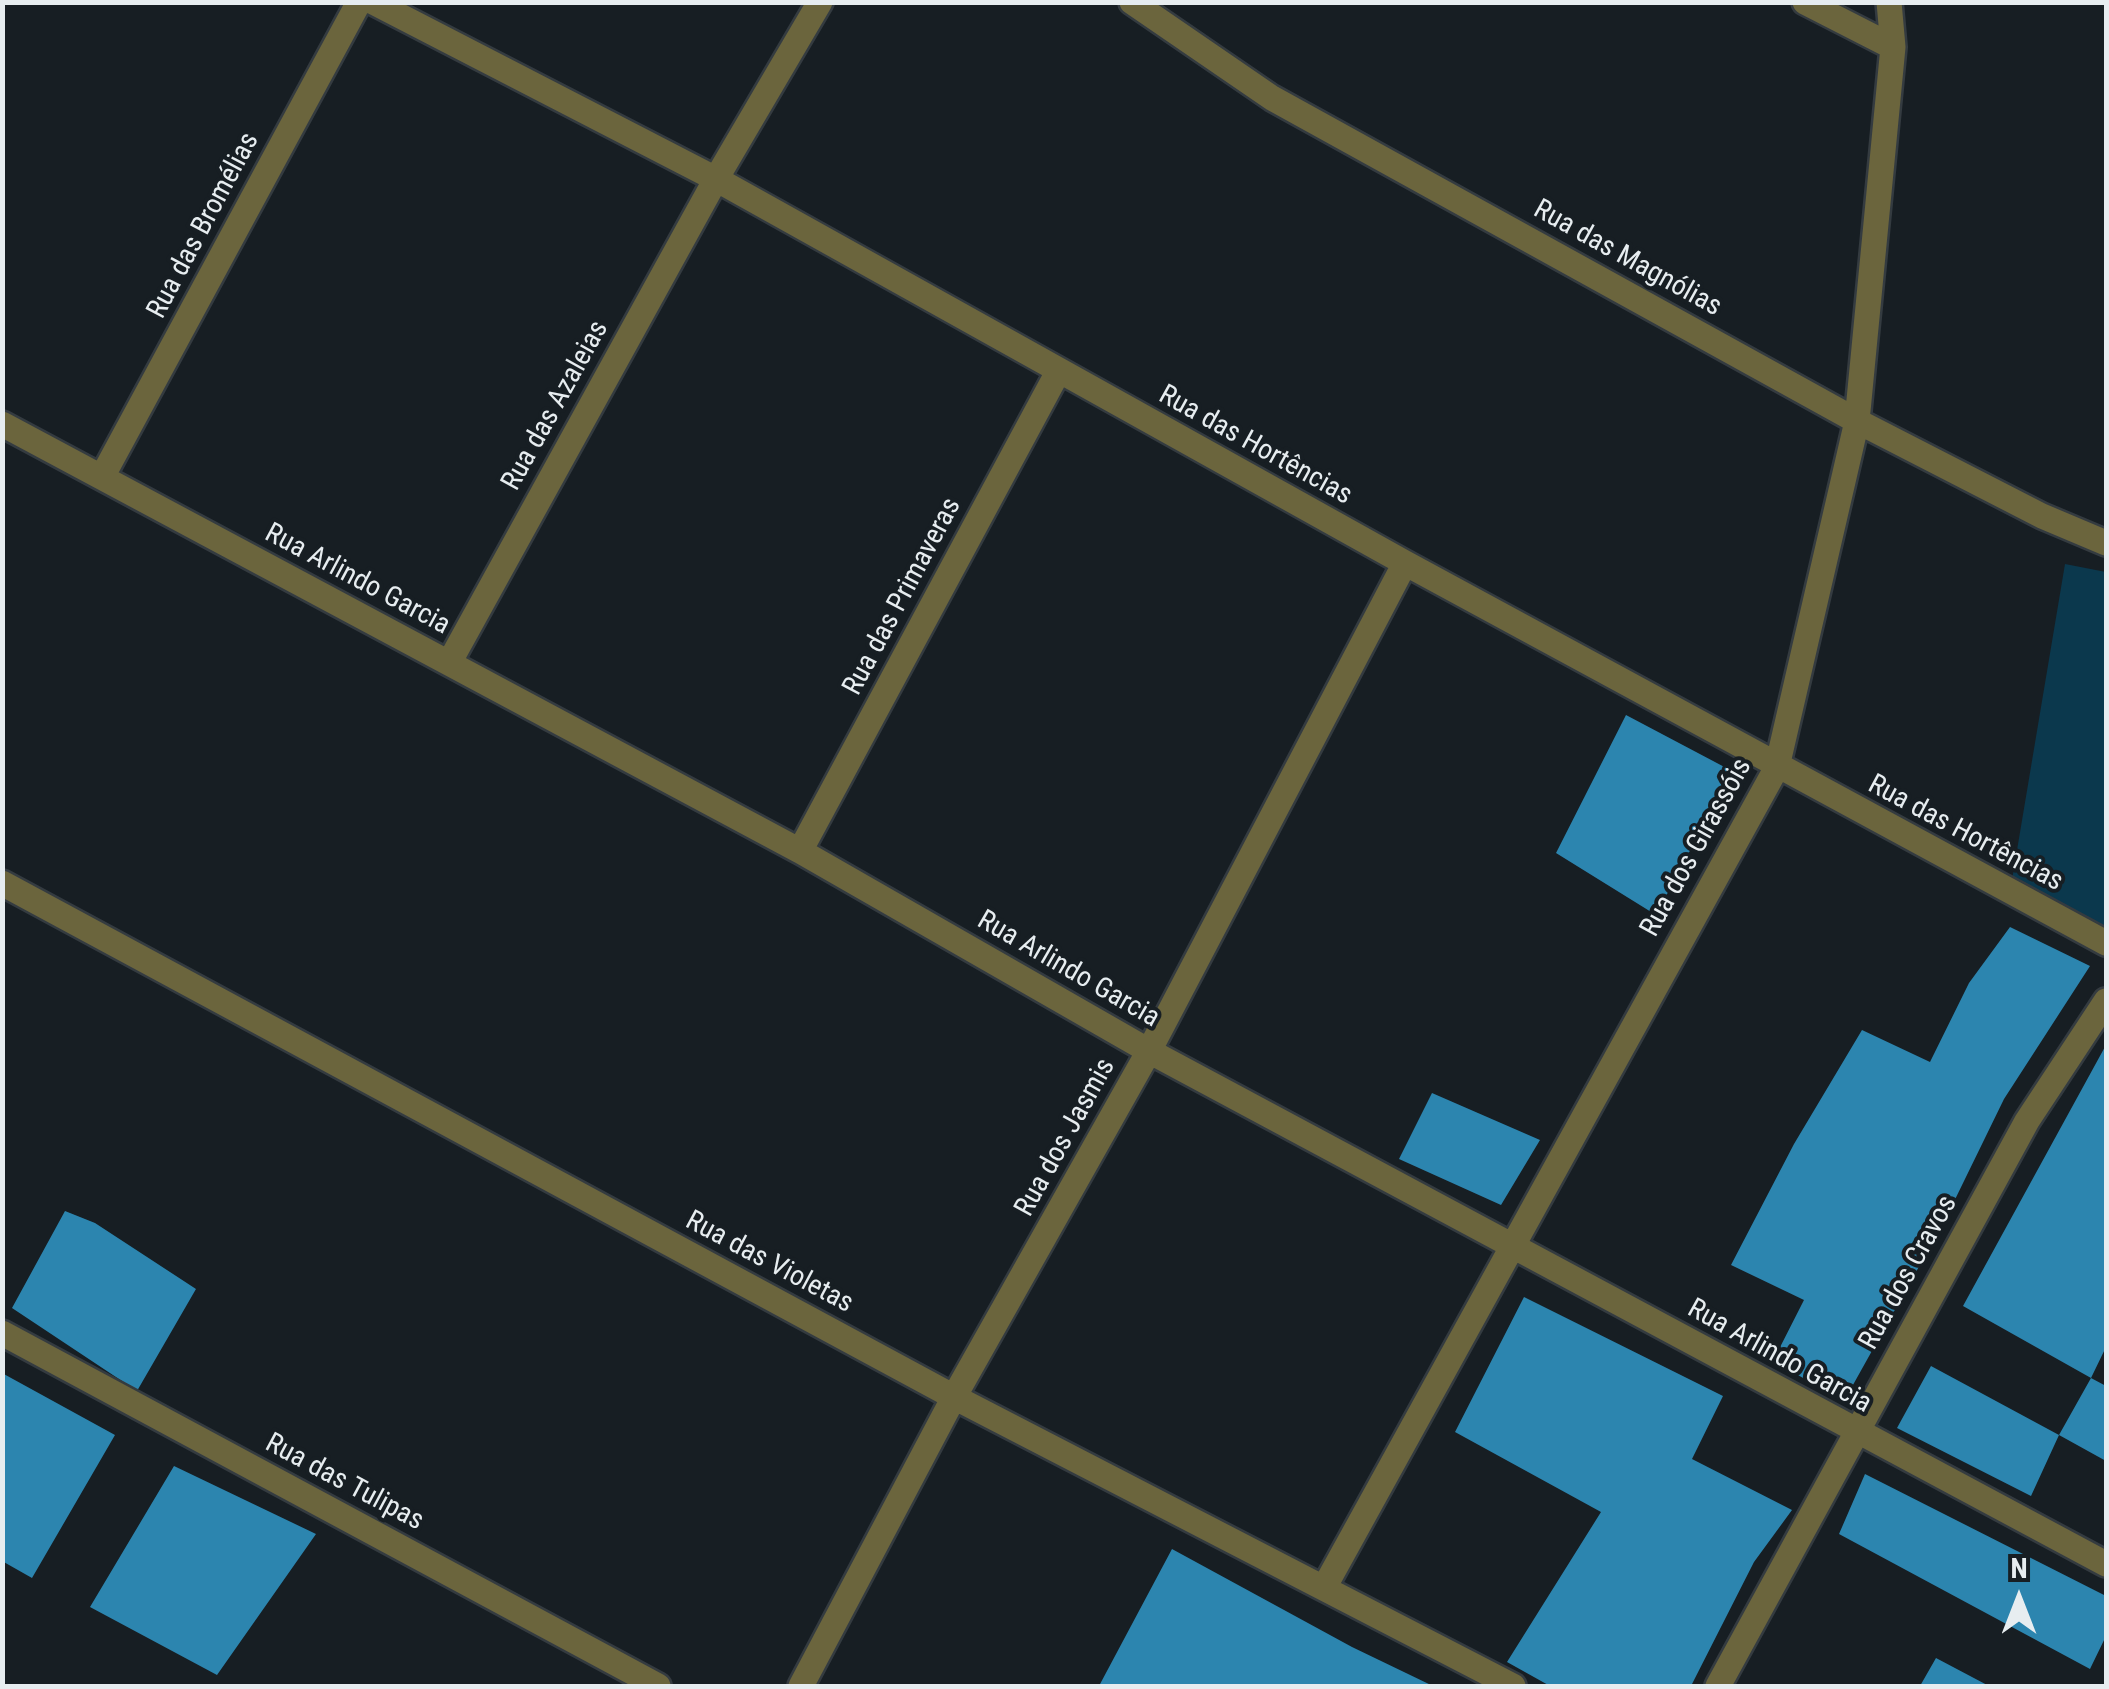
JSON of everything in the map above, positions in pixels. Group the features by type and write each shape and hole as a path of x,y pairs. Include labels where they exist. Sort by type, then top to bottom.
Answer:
{"street":[{"name":"Rua das Bromélias","path":"102,477 359,2"},
{"name":"Rua das Hortências","path":"374,2 716,179 1404,564 2106,943"},
{"name":"Rua das Azaleias","path":"449,663 716,179 820,2"},
{"name":"Rua das Magnólias","path":"1132,2 1272,98 1857,421 2042,516 2106,543"},
{"path":"1806,2 1893,48"},
{"name":"Rua dos Girassóis","path":"1325,1586 1778,767 1857,421 1893,48 1889,2"},
{"name":"Rua das Primaveras","path":"800,851 1058,372"},
{"name":"Rua Arlindo Garcia","path":"2,424 800,851 1150,1051 1512,1243 1856,1434 2106,1564"},
{"name":"Rua dos Jasmis","path":"801,1686 954,1397 1150,1051 1404,564"},
{"name":"Rua das Violetas","path":"2,883 954,1397 1512,1686"},
{"name":"Rua dos Cravos","path":"1718,1686 2041,1097 2106,1001"},
{"name":"Rua das Tulipas","path":"2,1333 658,1686"}],"shaded area":[{"path":"2065,564 2106,572 2106,932 2012,880"}],"building":[{"path":"1626,715 1732,771 1656,915 1556,853"},
{"path":"2010,927 2090,966 2004,1099 1945,1220 1844,1401 1773,1361 1804,1300 1731,1265 1794,1144 1862,1030 1930,1062 1969,983"},
{"path":"2106,1045 2106,1347 2091,1378 1963,1306"},
{"path":"1432,1093 1540,1140 1501,1205 1399,1159"},
{"path":"65,1211 95,1223 196,1289 137,1391 12,1308"},
{"path":"1524,1297 1723,1396 1692,1459 1792,1510 1754,1562 1691,1686 1550,1686 1507,1662 1601,1512 1455,1432"},
{"path":"1931,1366 2059,1435 2031,1496 1897,1428"},
{"path":"2,1373 115,1435 32,1578 2,1561"},
{"path":"2091,1378 2106,1386 2106,1461 2059,1435"},
{"path":"174,1466 316,1534 217,1675 90,1607"},
{"path":"1865,1474 2106,1596 2106,1636 2090,1669 1839,1534"},
{"path":"1172,1549 1352,1647 1433,1686 1099,1686"},
{"path":"1936,1658 1989,1686 1920,1686"}]}
